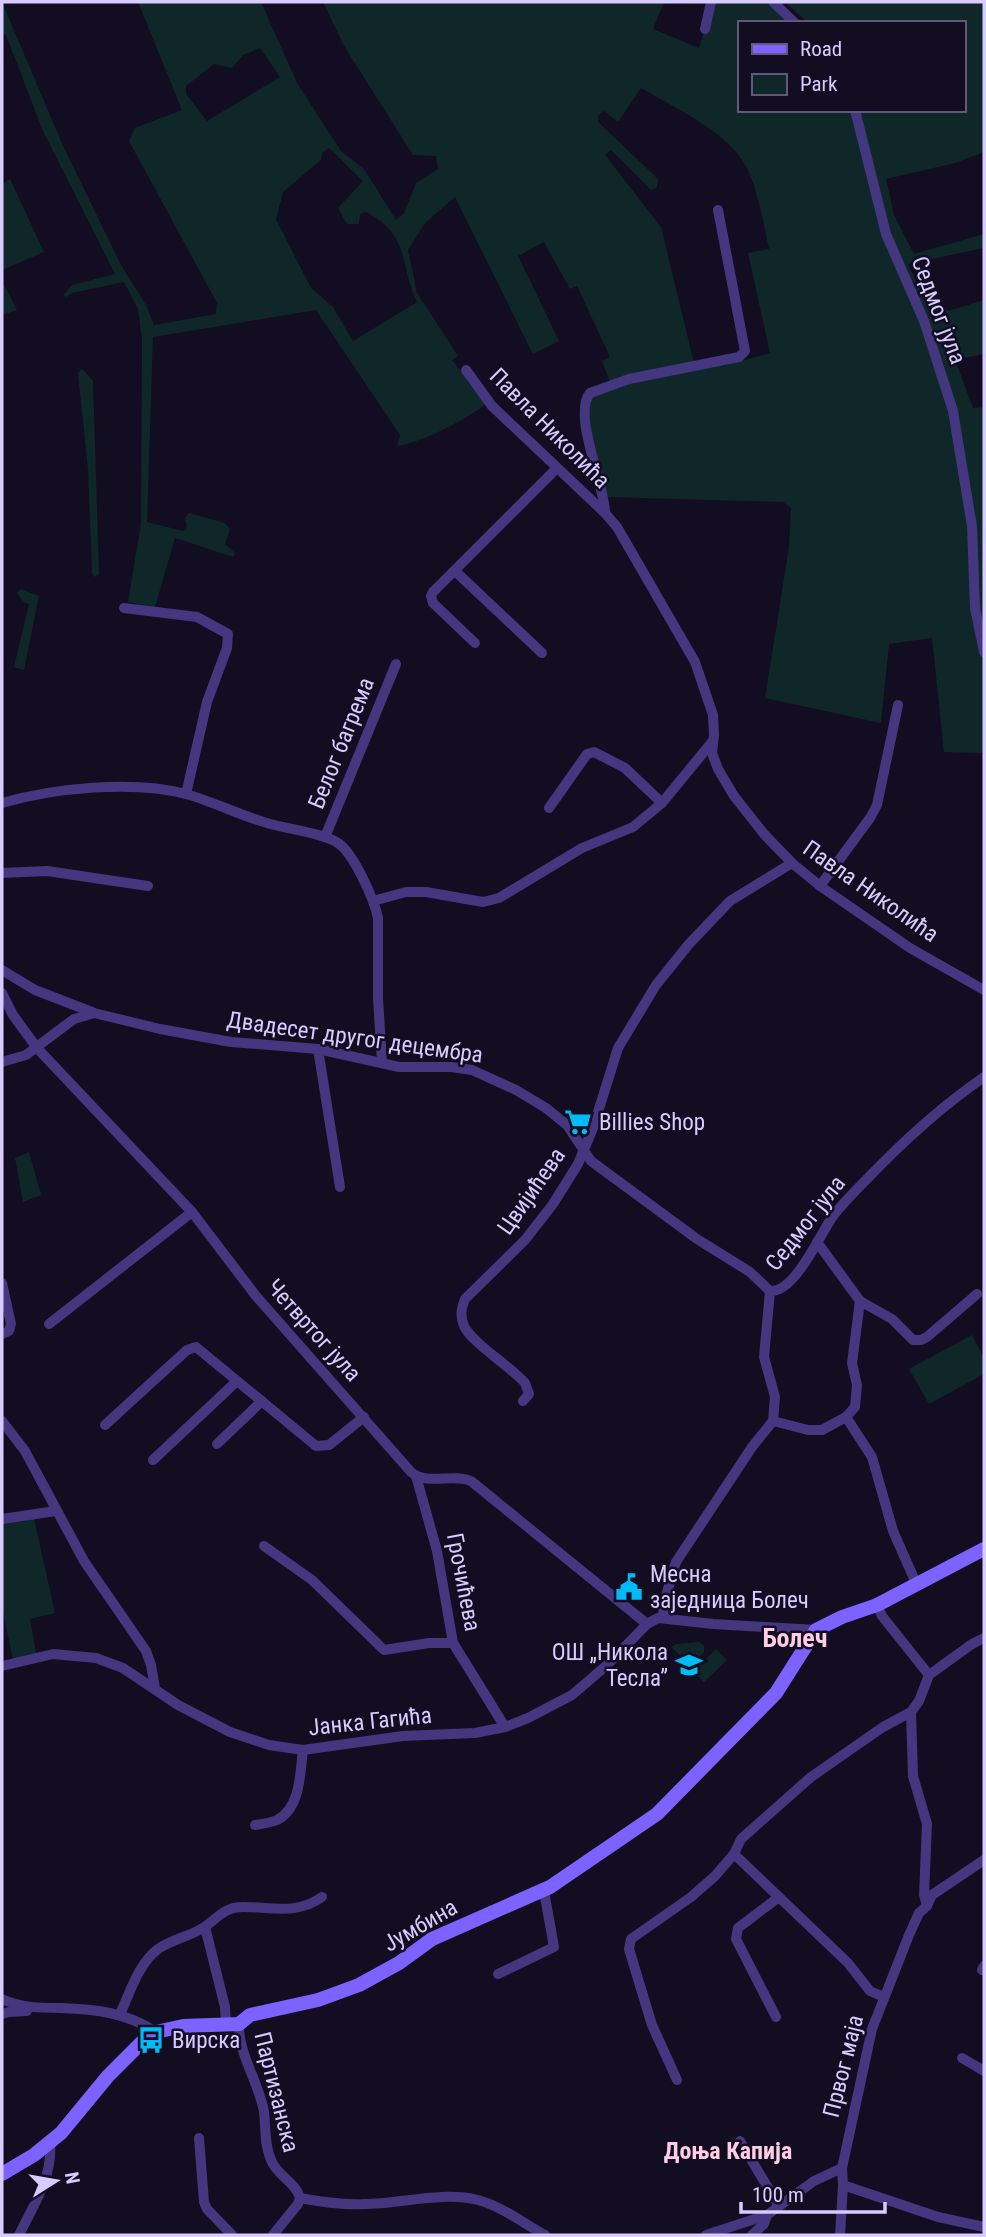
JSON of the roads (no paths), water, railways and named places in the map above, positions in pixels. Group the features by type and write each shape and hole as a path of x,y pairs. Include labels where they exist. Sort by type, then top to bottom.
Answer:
{"street":[{"path":"705,29 711,2"},
{"path":"773,2 793,21"},
{"name":"Седмог јула","path":"856,112 886,234 924,321 953,411 972,526 975,608 984,652"},
{"name":"Павла Николића","path":"605,513 583,405 587,396 629,379 739,357 745,351 718,210"},
{"name":"Павла Николића","path":"466,370 492,406 617,527 695,662 713,715 714,759 728,787 764,834 792,863 820,886 910,948 984,990"},
{"path":"475,643 432,600 433,592 557,468"},
{"path":"454,571 542,653"},
{"path":"124,608 197,617 228,634 227,648 207,702 186,794"},
{"name":"Белог багрема","path":"325,837 396,664"},
{"path":"820,886 877,805 898,705"},
{"path":"373,901 417,891 483,902 494,900 582,848 632,827 662,803 712,742"},
{"path":"549,808 587,754 594,752 625,768 662,803"},
{"path":"2,803 23,797 111,787 149,788 186,794 265,823 325,837 341,845 373,901 378,918 378,998 382,1063"},
{"name":"Цвијићева","path":"523,1401 529,1394 525,1383 467,1331 461,1309 465,1299 525,1240 553,1204 584,1152 618,1048 656,985 689,944 730,901 792,863"},
{"path":"2,873 47,871 148,886"},
{"name":"Двадесет другог децембра","path":"2,970 34,990 94,1013 160,1029 231,1042 318,1049 399,1067 451,1067 472,1070 495,1079 552,1113 567,1125 591,1161 697,1239 750,1272 770,1291"},
{"name":"Четвртог јула","path":"2,993 13,1015 37,1048 192,1212 256,1296 416,1476"},
{"path":"2,1062 26,1055 74,1018 94,1013"},
{"path":"318,1049 340,1187"},
{"name":"Седмог јула","path":"773,1422 775,1397 764,1357 770,1291 776,1292 789,1283 834,1215 896,1149 944,1105 984,1077"},
{"path":"49,1324 192,1212"},
{"path":"817,1242 860,1301 892,1319 913,1340 927,1337 977,1294"},
{"path":"2,1283 11,1324 9,1331 2,1335"},
{"path":"664,1618 663,1606 676,1562 752,1447 773,1422 808,1430 822,1430 846,1417 855,1407 857,1385 852,1363 860,1301"},
{"path":"105,1425 191,1347 196,1347 316,1446 328,1445 364,1417"},
{"path":"153,1460 237,1381"},
{"path":"217,1444 262,1401"},
{"path":"846,1417 872,1457 893,1531 916,1583"},
{"path":"2,1421 25,1451 84,1561 146,1651 155,1688"},
{"path":"416,1476 471,1480 647,1624 664,1618 713,1624 816,1630 842,1617 877,1605 984,1549"},
{"name":"Грочићева","path":"416,1476 437,1551 453,1643 505,1727"},
{"path":"2,1519 56,1511"},
{"path":"264,1546 312,1580 384,1650 429,1643 453,1643"},
{"path":"877,1605 882,1616 929,1675"},
{"name":"Јанка Гагића","path":"2,1666 40,1655 75,1654 110,1662 178,1705 230,1732 269,1745 303,1749 404,1736 475,1733 505,1727 572,1695 607,1665 647,1624"},
{"name":"Јумбина","path":"2,2174 50,2143 138,2043 156,2032 183,2026 233,2024 250,2014 298,2006 359,1985 399,1963 432,1940 544,1891 570,1876 598,1852 651,1820 776,1693 816,1630"},
{"path":"677,2080 652,2025 631,1959 631,1939 691,1897 721,1871 741,1839 811,1777 883,1727 911,1712 919,1701 929,1675 984,1638"},
{"path":"911,1712 913,1776 927,1824 923,1895 928,1906"},
{"path":"255,1825 276,1821 287,1813 297,1794 303,1749"},
{"path":"734,1854 848,1963 870,1991 884,1997"},
{"name":"Првог маја","path":"840,2235 842,2168 872,2029 884,1997 919,1913 928,1906 932,1895 984,1860"},
{"path":"498,1974 550,1950 555,1945 544,1891"},
{"path":"120,2014 138,1974 156,1950 205,1927 220,1913 230,1909 292,1909 304,1907 322,1897"},
{"path":"776,2017 736,1938 738,1928 779,1897"},
{"name":"Партизанска","path":"205,1927 225,2007 241,2041 261,2098 266,2145 271,2161 293,2184 300,2198"},
{"path":"2,1999 36,2008 120,2014 156,2032"},
{"path":"2,2014 36,2008"},
{"path":"962,2058 984,2071"},
{"path":"199,2138 204,2202 207,2209 232,2235"},
{"path":"740,2141 779,2206"},
{"path":"19,2235 45,2180 50,2160 50,2143"},
{"path":"705,2235 767,2215 814,2181 842,2168"},
{"path":"843,2185 938,2217 984,2227"},
{"path":"273,2235 300,2198 365,2204 461,2197 478,2200 517,2217 545,2235"},
{"path":"752,2235 764,2224 767,2215"}],"place":[{"name":"Billies Shop","path":"578,1122"},
{"name":"Месна заједница Болеч","path":"629,1587"},
{"name":"ОШ „Никола Тесла”","path":"689,1665"},
{"name":"Вирска","path":"151,2040"}],"district":[{"name":"Болеч","path":"795,1638"},
{"name":"Доња Капија","path":"728,2151"}]}
